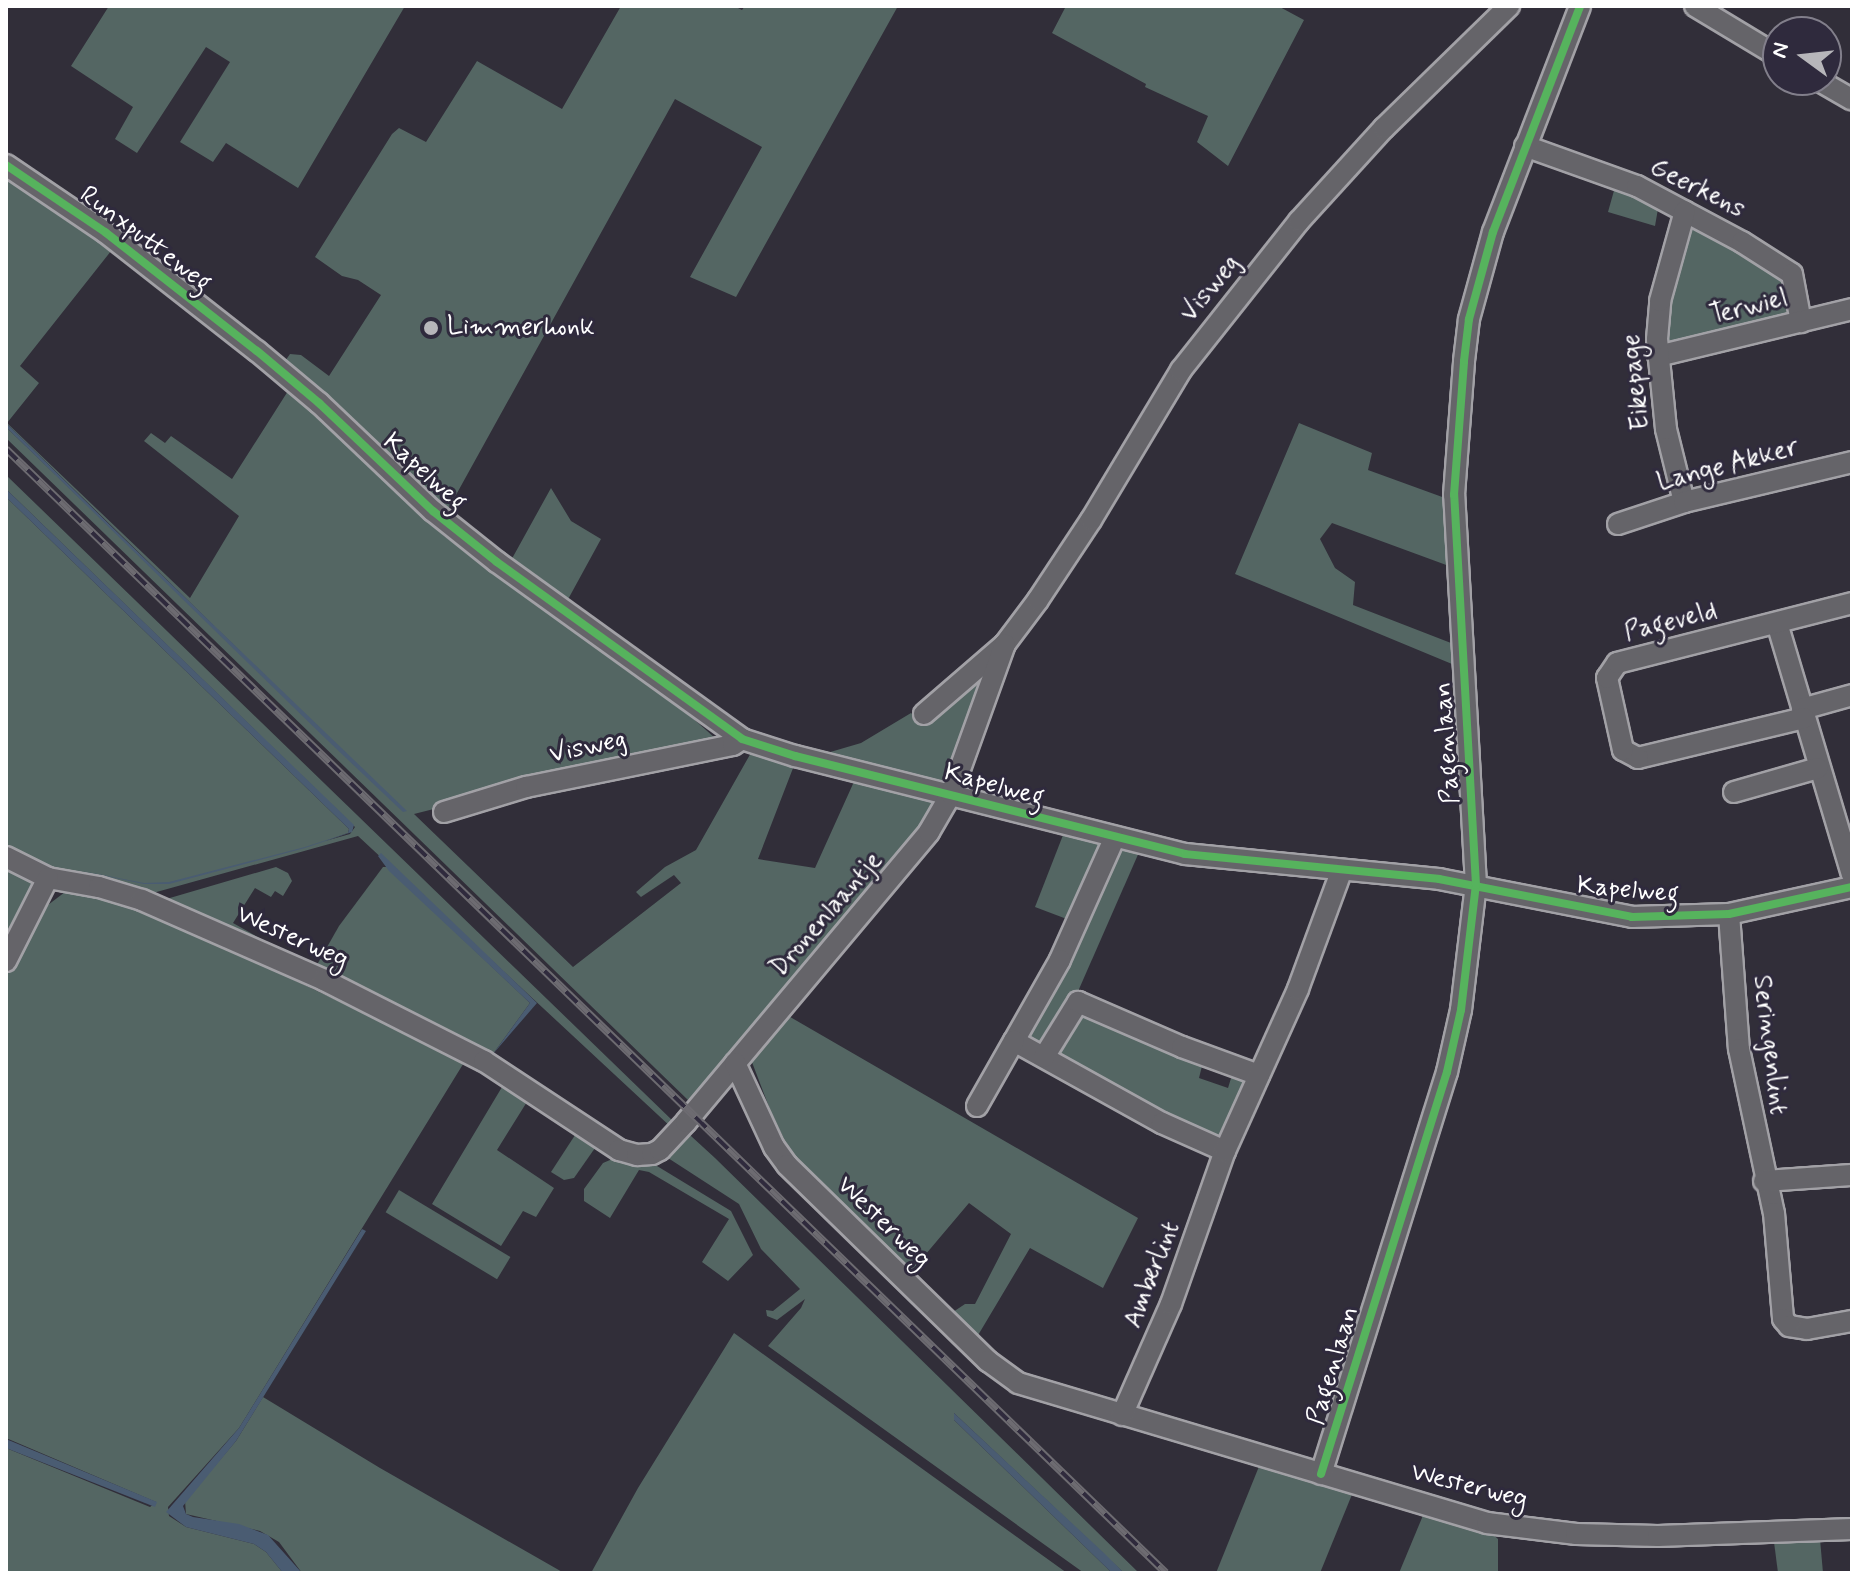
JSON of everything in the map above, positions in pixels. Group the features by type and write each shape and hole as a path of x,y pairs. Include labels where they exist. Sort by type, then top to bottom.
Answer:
{"street":[{"name":"Visweg","path":"924,714 1005,644 1091,520 1138,439 1204,338 1299,221 1384,128 1509,6"},
{"name":"Pagenlaan","path":"1321,1474 1447,1072 1472,941 1476,885 1454,495 1457,431 1469,319 1493,232 1580,6"},
{"path":"1695,6 1762,46"},
{"name":"Geerkens","path":"1525,146 1637,186 1792,274 1801,322"},
{"name":"Runxputteweg","path":"6,165 105,232 257,351"},
{"name":"Eikepage","path":"1684,502 1666,429 1657,314 1685,211"},
{"name":"Terwiel","path":"1658,356 1852,309"},
{"name":"Kapelweg","path":"257,351 319,403 433,511 543,597 742,739 1114,839 1227,861 1476,885 1632,917 1729,914 1852,887"},
{"name":"Lange Akker","path":"1618,524 1684,502 1852,462"},
{"name":"Pageveld","path":"1852,603 1617,663 1607,678 1623,750 1638,758 1803,713 1852,695"},
{"path":"1777,623 1852,874"},
{"name":"Visweg","path":"951,794 1005,644"},
{"name":"Visweg","path":"444,812 526,787 733,745 742,739"},
{"path":"1734,792 1818,768"},
{"name":"Dronenlaantje","path":"735,1063 914,853 951,794"},
{"path":"977,1106 1060,960 1114,839"},
{"name":"Westerweg","path":"6,857 48,878 99,887 142,900 358,996 484,1061 628,1153 646,1154 660,1150 735,1063 774,1147 787,1165 988,1361 1018,1383 1487,1523 1564,1533 1717,1536 1852,1529"},
{"name":"Amberlint","path":"1122,1415 1181,1281 1225,1151 1298,989 1341,872"},
{"path":"6,961 48,878"},
{"name":"Seringenlint","path":"1729,914 1739,1049 1779,1246 1783,1319 1789,1326 1807,1329 1852,1321"},
{"path":"1044,1057 1078,1002 1182,1047 1259,1075"},
{"path":"1014,1041 1162,1123 1225,1151"},
{"path":"1764,1181 1852,1175"}],"shaded area":[{"path":"109,6 405,6 298,188 226,143 213,162 180,142 230,62 206,47 137,153 115,139 133,107 71,66"},
{"path":"621,6 734,6 742,10 745,6 898,6 736,297 690,277 762,147 675,99 446,513 283,364 290,354 301,355 329,376 381,295 358,280 342,276 315,257 392,134 399,128 426,142 477,61 562,109"},
{"path":"1066,6 1278,6 1304,20 1228,166 1197,142 1208,116 1145,87 1146,84 1052,33"},
{"path":"6,172 115,246 20,366 39,383 7,423 190,598 239,516 144,441 151,433 165,443 171,436 232,479 288,391 444,536 679,706 715,738 414,814 573,967 681,883 674,875 641,897 636,892 665,867 696,850 752,751 795,763 758,859 815,868 857,775 928,794 933,802 931,814 690,1102 6,438 6,427 405,812 6,423"},
{"path":"1615,187 1659,203 1655,226 1608,212"},
{"path":"1696,228 1784,277 1790,300 1789,314 1670,345 1661,337 1685,233"},
{"path":"1299,423 1372,453 1368,470 1445,498 1449,566 1332,523 1320,539 1335,568 1355,582 1353,605 1451,643 1452,664 1235,574"},
{"path":"6,475 674,1122 672,1128 358,836 153,893 62,875 6,851 6,497 349,829 348,833 325,841 350,834 355,827 6,489"},
{"path":"551,488 571,521 601,539 566,603 509,564"},
{"path":"992,660 947,784 820,755 861,743 911,713 924,724"},
{"path":"1065,830 1098,841 1101,847 1072,921 1035,907"},
{"path":"1118,849 1140,850 1076,996 1042,1046 1026,1038"},
{"path":"6,863 30,879 34,890 6,948"},
{"path":"276,867 288,873 292,881 283,896 275,891 271,897 255,888 233,923 291,956 163,900"},
{"path":"383,867 387,867 530,1003 490,1058 314,970 339,926"},
{"path":"65,892 97,894 159,916 465,1061 239,1428 168,1507 169,1516 186,1527 254,1544 266,1552 283,1573 6,1573 6,1448 150,1507 156,1502 6,1438 6,971 44,908"},
{"path":"1082,1012 1203,1062 1199,1078 1228,1088 1232,1075 1249,1081 1223,1140 1211,1140 1060,1056 1058,1052"},
{"path":"785,1014 1138,1218 1103,1288 1030,1248 974,1342 947,1316 965,1304 975,1304 1011,1234 969,1203 909,1274 797,1166 771,1112 750,1057"},
{"path":"505,1082 530,1097 497,1150 554,1188 536,1217 523,1211 501,1246 432,1204"},
{"path":"579,1129 595,1144 595,1148 574,1178 564,1180 551,1172"},
{"path":"685,1135 691,1136 715,1158 1139,1573 1124,1573 954,1413 954,1420 1112,1573 1084,1573 768,1346 801,1308 805,1299 777,1320 767,1316 766,1310 773,1311 800,1289 761,1249 739,1204 668,1158"},
{"path":"617,1157 657,1166 731,1211 753,1255 728,1281 702,1262 729,1219 649,1172 639,1170 610,1218 584,1201 584,1189 603,1163"},
{"path":"399,1190 510,1257 497,1279 386,1212"},
{"path":"734,1333 1067,1573 591,1573 638,1488"},
{"path":"263,1397 564,1573 302,1573 279,1542 260,1531 186,1514 185,1501 236,1441"},
{"path":"1260,1464 1353,1492 1320,1573 1216,1573"},
{"path":"1424,1513 1488,1530 1498,1539 1498,1573 1399,1573"},
{"path":"1820,1539 1823,1573 1778,1573 1774,1542"}],"water":[{"path":"6,423 407,811 403,812 326,739 6,427"},
{"path":"6,489 354,825 352,832 305,848 169,884 144,884 77,870 144,883 169,882 305,847 348,833 349,829 6,497"},
{"path":"381,853 537,1003 493,1054 530,1003 389,871 378,856"},
{"path":"362,1229 366,1231 236,1441 183,1506 186,1514 193,1517 239,1524 268,1535 302,1573 283,1573 266,1552 254,1544 186,1527 166,1512 239,1428"},
{"path":"954,1413 1124,1573 1112,1573 954,1420"},
{"path":"6,1439 157,1502 155,1507 6,1448"}],"railway":[{"path":"6,449 1166,1573"}],"cycle path":[{"path":"1321,1474 1447,1072 1461,1010 1476,885 1454,495 1464,361 1469,319 1493,232 1580,6"},
{"path":"6,165 105,232 257,351 319,403 433,511 497,562 742,739 795,756 1185,854 1439,879 1632,917 1729,914 1852,887"}],"place":[{"name":"Limmerhonk","path":"431,328"}]}
